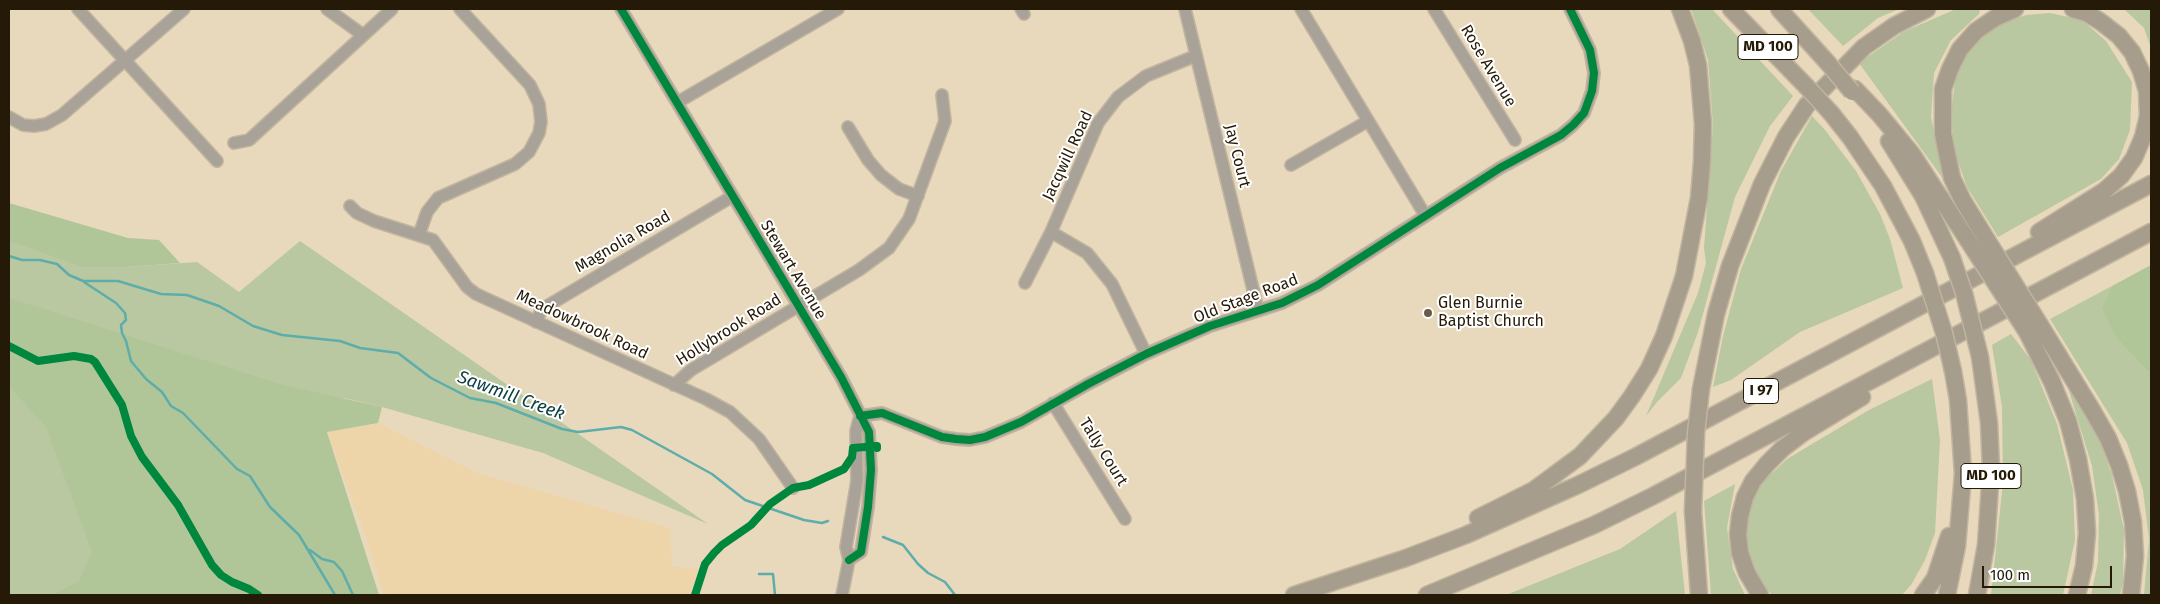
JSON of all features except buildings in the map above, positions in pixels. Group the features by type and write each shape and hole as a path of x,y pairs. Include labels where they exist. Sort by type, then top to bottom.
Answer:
{"highway":[{"path":"1359,574 1511,502 1542,484 1580,456 1605,430 1632,396 1649,369 1664,336 1684,276 1699,198 1703,124 1702,93 1692,41 1680,9"},
{"name":"MD 100","path":"1731,9 1806,86 1850,137 1883,186 1912,240 1925,273 1944,333 1953,371 1960,429 1963,474 1957,546 1947,595"},
{"name":"MD 100","path":"1780,9 1854,90 1907,169 1938,225 1964,293 1980,356 1989,423 1991,469 1986,545 1977,595"},
{"path":"1699,595 1693,512 1696,432 1701,389 1716,314 1730,266 1755,200 1786,137 1807,105 1864,47 1894,26 1927,9"},
{"path":"1980,244 1963,200 1952,178 1943,134 1944,90 1950,69 1960,49 1976,31 1995,18 2015,9"},
{"path":"1859,339 2097,196 2121,176 2134,158 2144,137 2148,116 2147,91 2141,71 2132,52 2119,36 2087,13 2073,9"},
{"path":"1854,90 1912,154 1980,244 2033,328 2096,417 2119,465 2127,491 2132,522 2134,556 2131,595"},
{"name":"I 97","path":"1294,595 1359,574 1466,535 1578,485 1635,457 2151,184"},
{"name":"I 97","path":"1427,595 1594,525 1653,496 2151,232"},
{"path":"1760,595 1746,573 1740,553 1738,534 1745,497 1753,481 1767,464 1803,433 1835,413 2097,261"},
{"path":"2033,328 2068,421 2078,459 2085,499 2087,533 2084,566 2077,595"},
{"path":"1923,595 1935,578 1950,535 1957,486 1960,429"}],"street":[{"path":"78,9 217,161"},
{"path":"9,117 23,126 34,126 46,124 62,115 184,9"},
{"path":"326,9 363,35"},
{"path":"234,143 249,140 392,9"},
{"path":"419,235 427,212 438,198 515,164 529,152 539,133 541,122 539,104 530,85 460,9"},
{"name":"Stewart Avenue","path":"621,9 841,377 869,432 872,458 861,552 849,560 842,595"},
{"path":"678,102 838,9"},
{"name":"Jay Court","path":"1185,9 1258,310"},
{"path":"1300,9 1425,215"},
{"name":"Rose Avenue","path":"1434,9 1515,140"},
{"name":"Old Stage Road","path":"860,416 882,413 942,437 970,440 985,437 1021,422 1146,354 1210,326 1282,303 1318,285 1500,168 1574,126 1584,113 1592,91 1594,73 1590,50 1570,9"},
{"name":"Jacqwill Road","path":"1025,283 1051,232 1098,123 1118,96 1146,76 1196,56"},
{"name":"Hollybrook Road","path":"674,385 691,370 870,263 889,248 903,230 918,196 945,121 942,95"},
{"path":"1291,165 1368,121"},
{"path":"848,128 874,168 899,189 918,196"},
{"name":"Magnolia Road","path":"536,322 542,309 734,196"},
{"name":"Meadowbrook Road","path":"350,206 357,213 374,221 419,235 436,244 471,291 719,406 739,419 770,453 793,488"},
{"path":"1051,232 1087,253 1112,284 1146,354"},
{"name":"Tally Court","path":"1053,403 1124,519"}],"shaded area":[{"path":"378,423 477,473 670,528 672,567 698,569 689,595 388,595 382,589 366,537 327,432"}],"green space":[{"path":"1691,9 1712,9 1793,96 1770,126 1735,197 1698,332 1681,378 1646,416 1698,293 1706,263 1704,248 1713,125 1708,60"},
{"path":"1808,9 1899,9 1878,18 1843,46"},
{"path":"1956,9 1980,9 1979,14 1951,40 1934,73 1931,117 1944,180 1859,63 1903,32"},
{"path":"2124,9 2151,10 2151,48 2144,28"},
{"path":"2050,13 2082,20 2106,41 2132,82 2130,130 2119,159 2101,179 1998,237 1967,187 1953,148 1952,108 1955,79 1966,54 1983,36 2005,22 2026,15"},
{"path":"1812,116 1856,171 1880,214 1890,239 1903,288 1800,332 1731,380 1713,387 1723,336 1741,269 1781,171"},
{"path":"9,203 128,238 159,240 180,263 126,267 83,267 9,241"},
{"path":"9,229 85,267 126,267 197,262 239,292 300,241 708,524 543,453 344,398 82,595 9,595"},
{"path":"2151,265 2151,375 2116,338 2102,309 2112,286"},
{"path":"2112,286 2103,309 2116,338 2151,375 2151,595 2144,595 2149,539 2143,490 2127,443 2050,319"},
{"path":"9,298 283,385 382,407 378,423 327,432 379,595 53,595 79,581 92,552 46,427 9,386"},
{"path":"2011,334 2031,360 2057,424 2073,490 2075,540 2063,595 1991,595 2003,483 2002,407 1992,345"},
{"path":"2065,378 2095,427 2112,475 2124,530 2123,582 2120,595 2091,595 2098,562 2099,515 2092,466"},
{"path":"1932,379 1940,440 1935,533 1925,560 1911,585 1902,595 1772,595 1756,576 1745,540 1750,507 1757,487 1787,459 1869,410"},
{"path":"1735,484 1727,528 1733,569 1745,595 1711,595 1704,501"},
{"path":"1676,511 1685,595 1506,595 1620,549"}],"waterway":[{"name":"Sawmill Creek","path":"9,256 22,260 40,260 57,264 69,275 83,281 118,281 161,294 187,295 219,306 253,326 282,335 340,341 360,348 398,353 431,378 470,398 496,403 562,429 578,432 621,427 632,430 712,474 745,500 804,520 822,523 828,521"},
{"path":"84,282 116,303 125,313 126,320 121,325 131,361 146,379 162,392 171,406 183,413 237,469 250,476 270,507 299,535 335,595"},
{"name":"Sawmill Creek","path":"883,537 903,545 918,564 928,573 945,582 955,595"},
{"path":"310,550 322,559 334,562 342,571 353,595"},
{"path":"759,574 773,574 775,595"}],"cycle path":[{"path":"621,9 841,377 869,432 871,470 868,507 861,552 849,560"},
{"path":"860,416 882,413 942,437 970,440 985,437 1021,422 1146,354 1210,326 1282,303 1318,285 1500,168 1561,135 1584,113 1592,91 1594,73 1590,50 1570,9"},
{"path":"9,346 38,361 74,356 91,359 95,362 122,405 131,436 142,457 178,505 212,565 221,575 258,595"},
{"path":"695,595 705,564 714,553 722,545 751,525 770,504 793,488 809,485 844,469 852,457 853,448 877,446 877,448"}],"place":[{"name":"Glen Burnie Baptist Church","path":"1428,313"}]}
